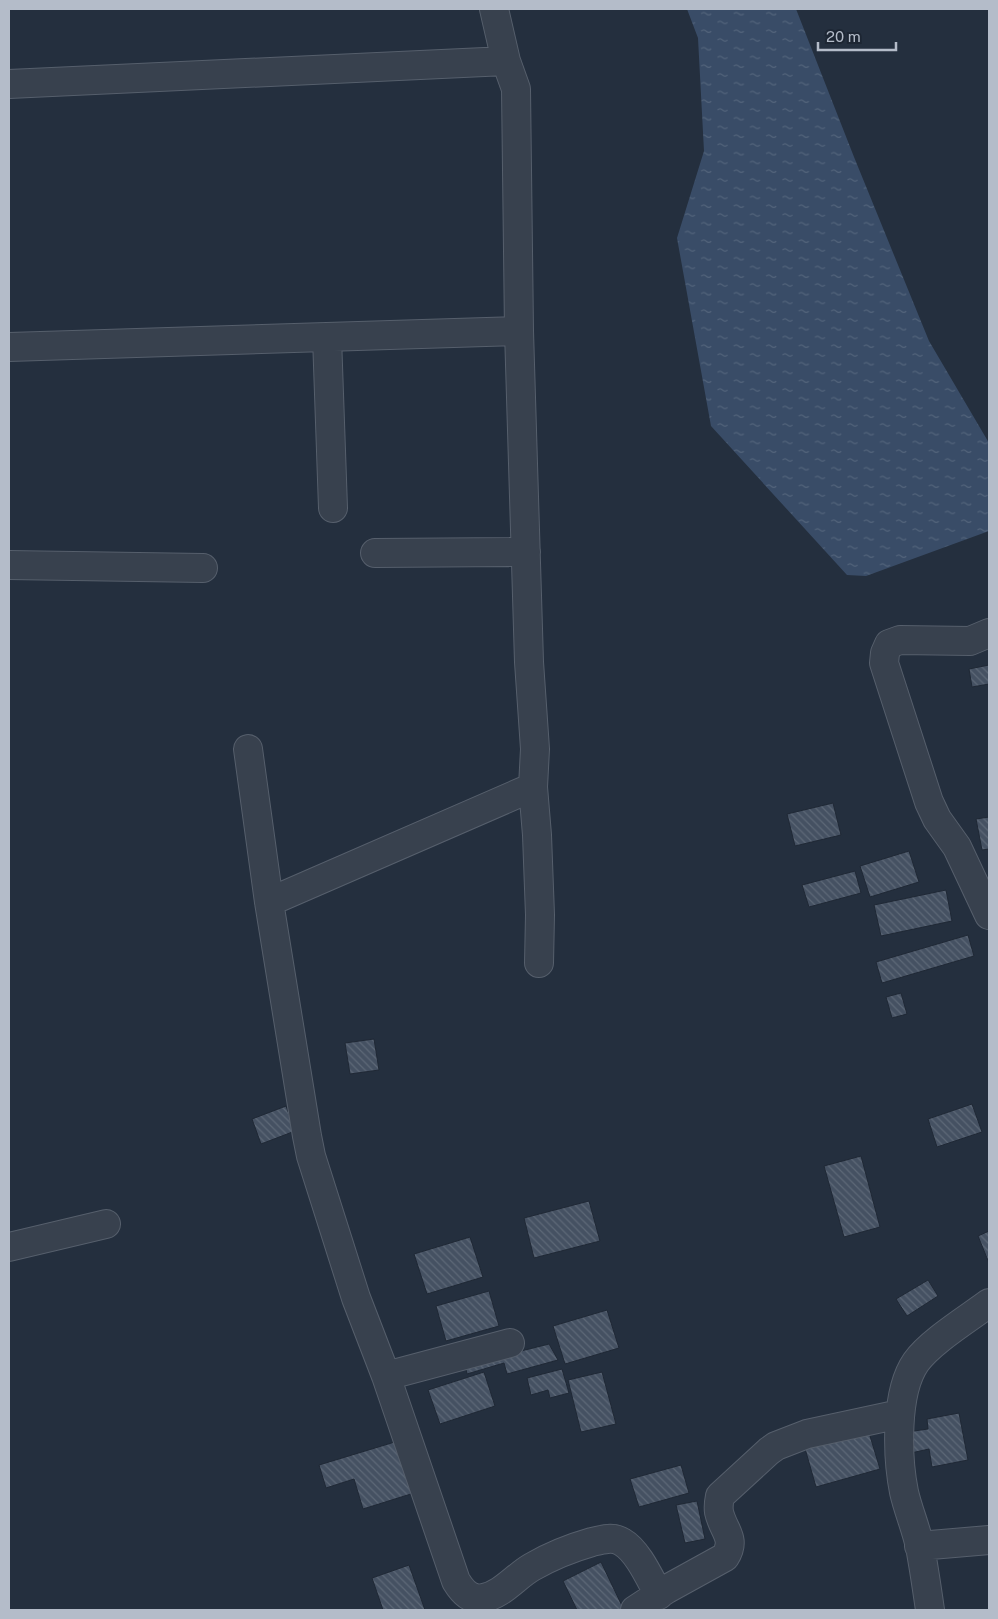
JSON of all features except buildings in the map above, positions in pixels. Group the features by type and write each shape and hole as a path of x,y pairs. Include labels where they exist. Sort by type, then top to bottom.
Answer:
{"street":[{"path":"494,9 506,61 516,88 519,331 529,662 535,748 534,787 540,916 539,963"},
{"path":"9,84 506,61"},
{"path":"9,347 519,331"},
{"path":"327,337 332,508"},
{"path":"375,553 526,552"},
{"path":"9,565 203,568"},
{"path":"989,633 970,641 900,640 889,644 885,653 884,663 929,802 937,819 960,853 989,915"},
{"path":"248,749 269,902 311,1156 356,1298 386,1376 456,1581 462,1591 471,1597 483,1598 495,1593 531,1567 564,1550 612,1538 622,1542 632,1550 659,1595"},
{"path":"269,902 534,787"},
{"path":"9,1247 106,1224"},
{"path":"930,1610 919,1546 904,1492 900,1452 900,1414 908,1376 916,1362 929,1348 989,1303"},
{"path":"386,1376 510,1343"},
{"path":"635,1610 725,1557 730,1550 731,1540 720,1514 718,1505 720,1496 769,1451 776,1446 807,1434 900,1414"},
{"path":"919,1546 989,1540"}],"water":[{"path":"687,9 796,9 929,341 989,443 989,531 866,576 847,575 711,426 677,238 704,151 698,38"}]}
